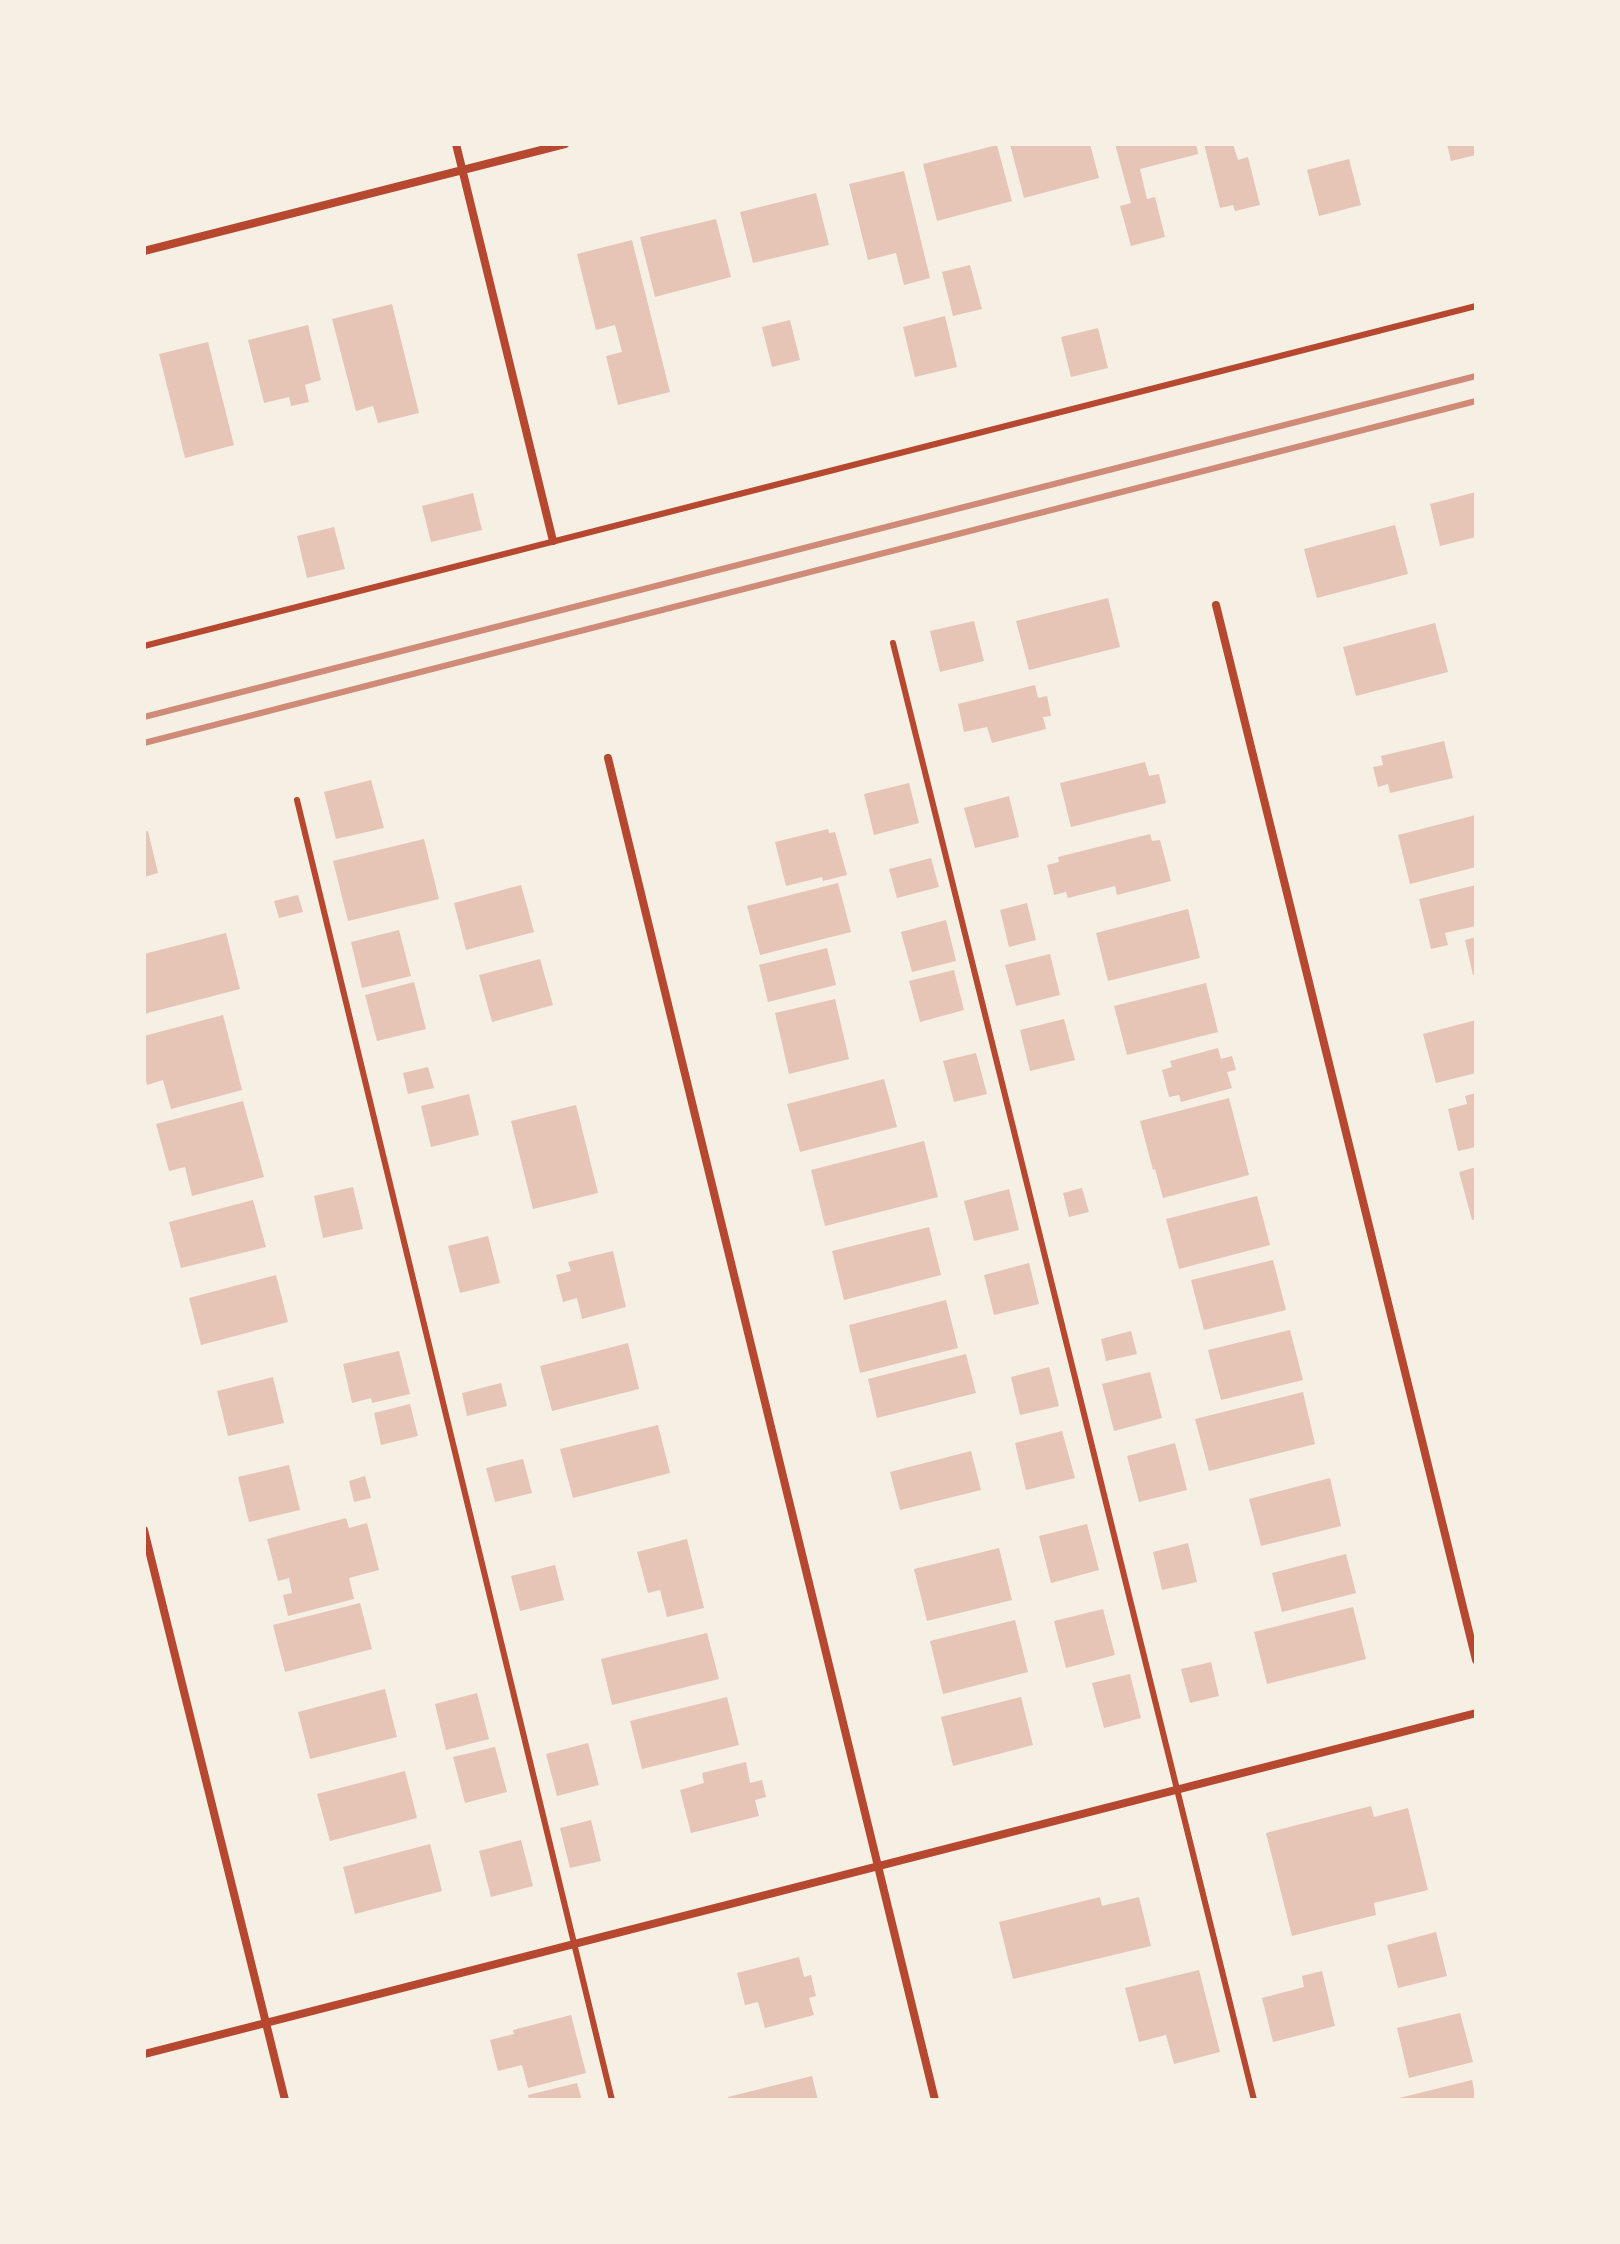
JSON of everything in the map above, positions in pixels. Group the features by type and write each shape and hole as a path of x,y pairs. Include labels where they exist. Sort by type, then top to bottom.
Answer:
{"street":[{"path":"456,144 553,541"},
{"path":"144,251 565,144"},
{"path":"1216,605 1476,1660"},
{"path":"608,758 935,2100"},
{"path":"144,1530 285,2100"},
{"path":"144,2054 1476,1713"}],"lane":[{"path":"144,646 1476,306"},
{"path":"893,643 1254,2100"},
{"path":"297,800 612,2100"}],"building":[{"path":"1010,144 1090,144 1099,178 1024,198"},
{"path":"1115,144 1196,144 1198,154 1140,169 1147,199 1155,197 1165,237 1131,246 1120,206 1131,203"},
{"path":"1204,144 1233,144 1238,160 1248,157 1260,205 1235,211 1233,205 1220,208"},
{"path":"1447,144 1476,144 1476,155 1451,161"},
{"path":"997,145 1012,201 937,221 923,164"},
{"path":"1349,159 1361,205 1319,216 1307,170"},
{"path":"904,171 930,278 904,285 896,253 868,260 849,184"},
{"path":"816,193 829,245 753,263 740,212"},
{"path":"716,219 731,277 655,297 640,237"},
{"path":"632,240 670,392 618,405 606,356 622,352 615,325 596,330 577,254"},
{"path":"970,265 982,309 953,316 942,272"},
{"path":"392,304 419,413 378,423 373,406 356,411 332,319"},
{"path":"945,316 957,367 915,377 903,327"},
{"path":"790,320 800,360 772,367 762,327"},
{"path":"308,325 321,380 305,385 309,402 291,406 289,397 264,403 248,340"},
{"path":"1098,328 1108,368 1071,377 1061,337"},
{"path":"208,342 234,445 185,458 159,354"},
{"path":"1476,492 1476,537 1440,546 1430,504"},
{"path":"473,493 482,530 431,542 422,506"},
{"path":"1395,525 1408,574 1317,598 1304,549"},
{"path":"334,527 345,569 307,578 297,536"},
{"path":"1108,598 1120,647 1029,670 1016,621"},
{"path":"974,621 984,661 940,672 930,631"},
{"path":"1435,623 1448,672 1356,696 1343,647"},
{"path":"1035,685 1038,698 1047,696 1051,716 1043,717 1046,729 992,743 987,727 964,732 958,704"},
{"path":"1444,741 1453,778 1390,793 1388,784 1378,787 1373,767 1383,765 1381,756"},
{"path":"1145,762 1149,776 1159,774 1166,803 1071,827 1060,783"},
{"path":"371,780 384,828 336,839 324,792"},
{"path":"909,783 919,823 874,835 864,794"},
{"path":"1009,796 1019,837 975,848 964,808"},
{"path":"1476,815 1476,867 1410,884 1398,835"},
{"path":"828,829 829,833 835,832 847,875 823,881 822,877 786,886 775,842"},
{"path":"148,831 158,873 144,877 144,832"},
{"path":"1150,834 1152,841 1160,840 1171,881 1117,895 1115,886 1068,898 1066,892 1054,895 1047,865 1059,862 1058,857"},
{"path":"424,839 439,899 348,921 333,861"},
{"path":"931,858 939,887 897,898 889,869"},
{"path":"838,883 851,932 760,955 747,906"},
{"path":"521,885 534,932 466,950 454,903"},
{"path":"1476,885 1476,926 1445,933 1448,945 1431,949 1419,899"},
{"path":"298,895 303,912 279,918 274,901"},
{"path":"1027,903 1036,940 1009,947 1000,910"},
{"path":"1188,909 1200,958 1108,981 1096,933"},
{"path":"946,920 956,961 912,972 901,932"},
{"path":"399,930 411,976 362,988 351,942"},
{"path":"226,933 240,989 144,1014 144,954"},
{"path":"1476,937 1476,974 1473,975 1465,940"},
{"path":"827,948 836,985 768,1002 759,965"},
{"path":"1050,954 1060,995 1016,1006 1005,965"},
{"path":"540,959 553,1005 492,1022 479,975"},
{"path":"954,970 964,1010 920,1022 909,981"},
{"path":"414,982 426,1029 377,1041 365,995"},
{"path":"1206,983 1218,1032 1127,1055 1114,1006"},
{"path":"835,999 849,1059 789,1074 775,1013"},
{"path":"223,1015 242,1090 171,1109 163,1080 147,1085 144,1036"},
{"path":"1064,1019 1075,1060 1030,1071 1020,1030"},
{"path":"1476,1020 1476,1073 1436,1083 1423,1034"},
{"path":"1218,1048 1221,1059 1232,1056 1236,1070 1227,1072 1232,1088 1181,1102 1179,1095 1169,1097 1162,1070 1172,1067 1170,1061"},
{"path":"976,1053 987,1094 954,1102 943,1061"},
{"path":"428,1067 434,1088 408,1094 403,1073"},
{"path":"884,1079 897,1127 800,1152 787,1104"},
{"path":"1476,1093 1476,1147 1458,1151 1448,1109 1467,1104 1465,1096"},
{"path":"469,1094 479,1135 431,1147 421,1106"},
{"path":"1229,1098 1249,1175 1163,1198 1140,1121"},
{"path":"243,1101 264,1177 192,1196 185,1167 169,1171 156,1124"},
{"path":"576,1105 598,1193 533,1209 511,1121"},
{"path":"924,1141 938,1197 825,1226 811,1170"},
{"path":"1476,1167 1476,1219 1472,1220 1459,1172"},
{"path":"353,1187 363,1229 323,1238 314,1196"},
{"path":"1082,1188 1089,1212 1069,1217 1063,1193"},
{"path":"1009,1189 1019,1230 974,1241 964,1201"},
{"path":"1257,1196 1270,1245 1179,1269 1166,1219"},
{"path":"253,1200 266,1247 181,1268 169,1222"},
{"path":"929,1227 941,1275 844,1300 832,1251"},
{"path":"488,1236 500,1283 460,1293 448,1246"},
{"path":"613,1251 626,1307 582,1319 577,1298 563,1302 556,1275 571,1271 568,1262"},
{"path":"1273,1260 1286,1310 1204,1330 1191,1280"},
{"path":"1029,1263 1039,1304 994,1315 984,1275"},
{"path":"276,1275 288,1322 201,1345 189,1298"},
{"path":"946,1300 958,1348 860,1373 849,1325"},
{"path":"1290,1330 1303,1380 1221,1400 1208,1350"},
{"path":"1131,1331 1137,1354 1106,1361 1101,1339"},
{"path":"628,1343 639,1389 552,1411 540,1366"},
{"path":"399,1351 410,1394 372,1403 371,1398 352,1403 343,1364"},
{"path":"966,1354 976,1393 877,1418 868,1379"},
{"path":"1049,1367 1059,1406 1020,1415 1011,1377"},
{"path":"1150,1372 1162,1418 1114,1431 1102,1384"},
{"path":"273,1377 284,1423 228,1436 217,1391"},
{"path":"501,1383 507,1406 467,1416 462,1393"},
{"path":"1303,1392 1315,1444 1209,1471 1195,1419"},
{"path":"410,1404 418,1436 381,1445 374,1413"},
{"path":"658,1425 670,1473 573,1498 560,1449"},
{"path":"1062,1431 1075,1478 1026,1490 1015,1443"},
{"path":"1175,1443 1187,1490 1139,1502 1127,1456"},
{"path":"971,1451 981,1490 900,1510 890,1472"},
{"path":"523,1459 532,1493 495,1502 486,1468"},
{"path":"289,1465 300,1510 249,1522 238,1477"},
{"path":"365,1476 371,1498 354,1502 349,1481"},
{"path":"1330,1478 1341,1526 1261,1546 1249,1499"},
{"path":"346,1518 349,1528 367,1523 379,1570 349,1578 354,1599 288,1616 283,1595 292,1593 289,1578 278,1581 267,1539"},
{"path":"1087,1524 1099,1570 1051,1583 1039,1536"},
{"path":"687,1539 704,1608 667,1617 660,1590 648,1593 637,1552"},
{"path":"1188,1543 1197,1582 1162,1590 1153,1552"},
{"path":"999,1548 1012,1600 927,1621 914,1569"},
{"path":"1346,1554 1356,1593 1282,1612 1272,1573"},
{"path":"555,1565 564,1600 520,1611 511,1576"},
{"path":"360,1603 372,1649 285,1672 273,1625"},
{"path":"1353,1607 1366,1659 1267,1684 1254,1632"},
{"path":"1103,1609 1115,1655 1066,1668 1054,1621"},
{"path":"1015,1620 1028,1672 943,1694 930,1641"},
{"path":"707,1633 719,1679 612,1705 601,1659"},
{"path":"1211,1662 1219,1696 1190,1703 1181,1669"},
{"path":"1130,1674 1141,1718 1104,1728 1092,1683"},
{"path":"385,1689 397,1737 310,1759 298,1712"},
{"path":"477,1693 489,1739 446,1750 435,1704"},
{"path":"727,1697 739,1745 642,1769 630,1721"},
{"path":"1021,1697 1033,1745 953,1766 941,1717"},
{"path":"588,1743 599,1785 557,1796 546,1754"},
{"path":"495,1747 507,1792 465,1803 453,1757"},
{"path":"746,1762 750,1783 762,1780 766,1797 755,1800 759,1816 691,1833 680,1790 704,1783 702,1773"},
{"path":"405,1771 417,1818 330,1841 317,1794"},
{"path":"1371,1806 1374,1817 1408,1808 1428,1890 1374,1903 1376,1915 1292,1936 1266,1833"},
{"path":"591,1820 601,1861 570,1868 560,1828"},
{"path":"521,1840 533,1886 491,1897 479,1851"},
{"path":"430,1844 442,1891 355,1914 343,1867"},
{"path":"1100,1897 1102,1906 1139,1897 1151,1946 1013,1979 999,1922"},
{"path":"1436,1932 1447,1976 1398,1988 1387,1945"},
{"path":"799,1957 804,1977 811,1975 816,1996 809,1998 814,2015 765,2028 758,2002 745,2005 737,1973"},
{"path":"1199,1970 1220,2052 1174,2064 1166,2035 1139,2042 1125,1988"},
{"path":"1322,1971 1335,2026 1273,2042 1262,1998 1304,1987 1302,1976"},
{"path":"1460,2013 1473,2062 1409,2078 1397,2028"},
{"path":"571,2015 586,2073 528,2088 522,2065 498,2071 490,2040 514,2034 513,2030"},
{"path":"812,2076 818,2100 728,2100 728,2097"},
{"path":"1472,2080 1476,2100 1395,2100 1395,2099"},
{"path":"577,2083 582,2100 529,2100 528,2095"}],"railway":[{"path":"144,717 1476,376"},
{"path":"144,743 1476,401"}]}
